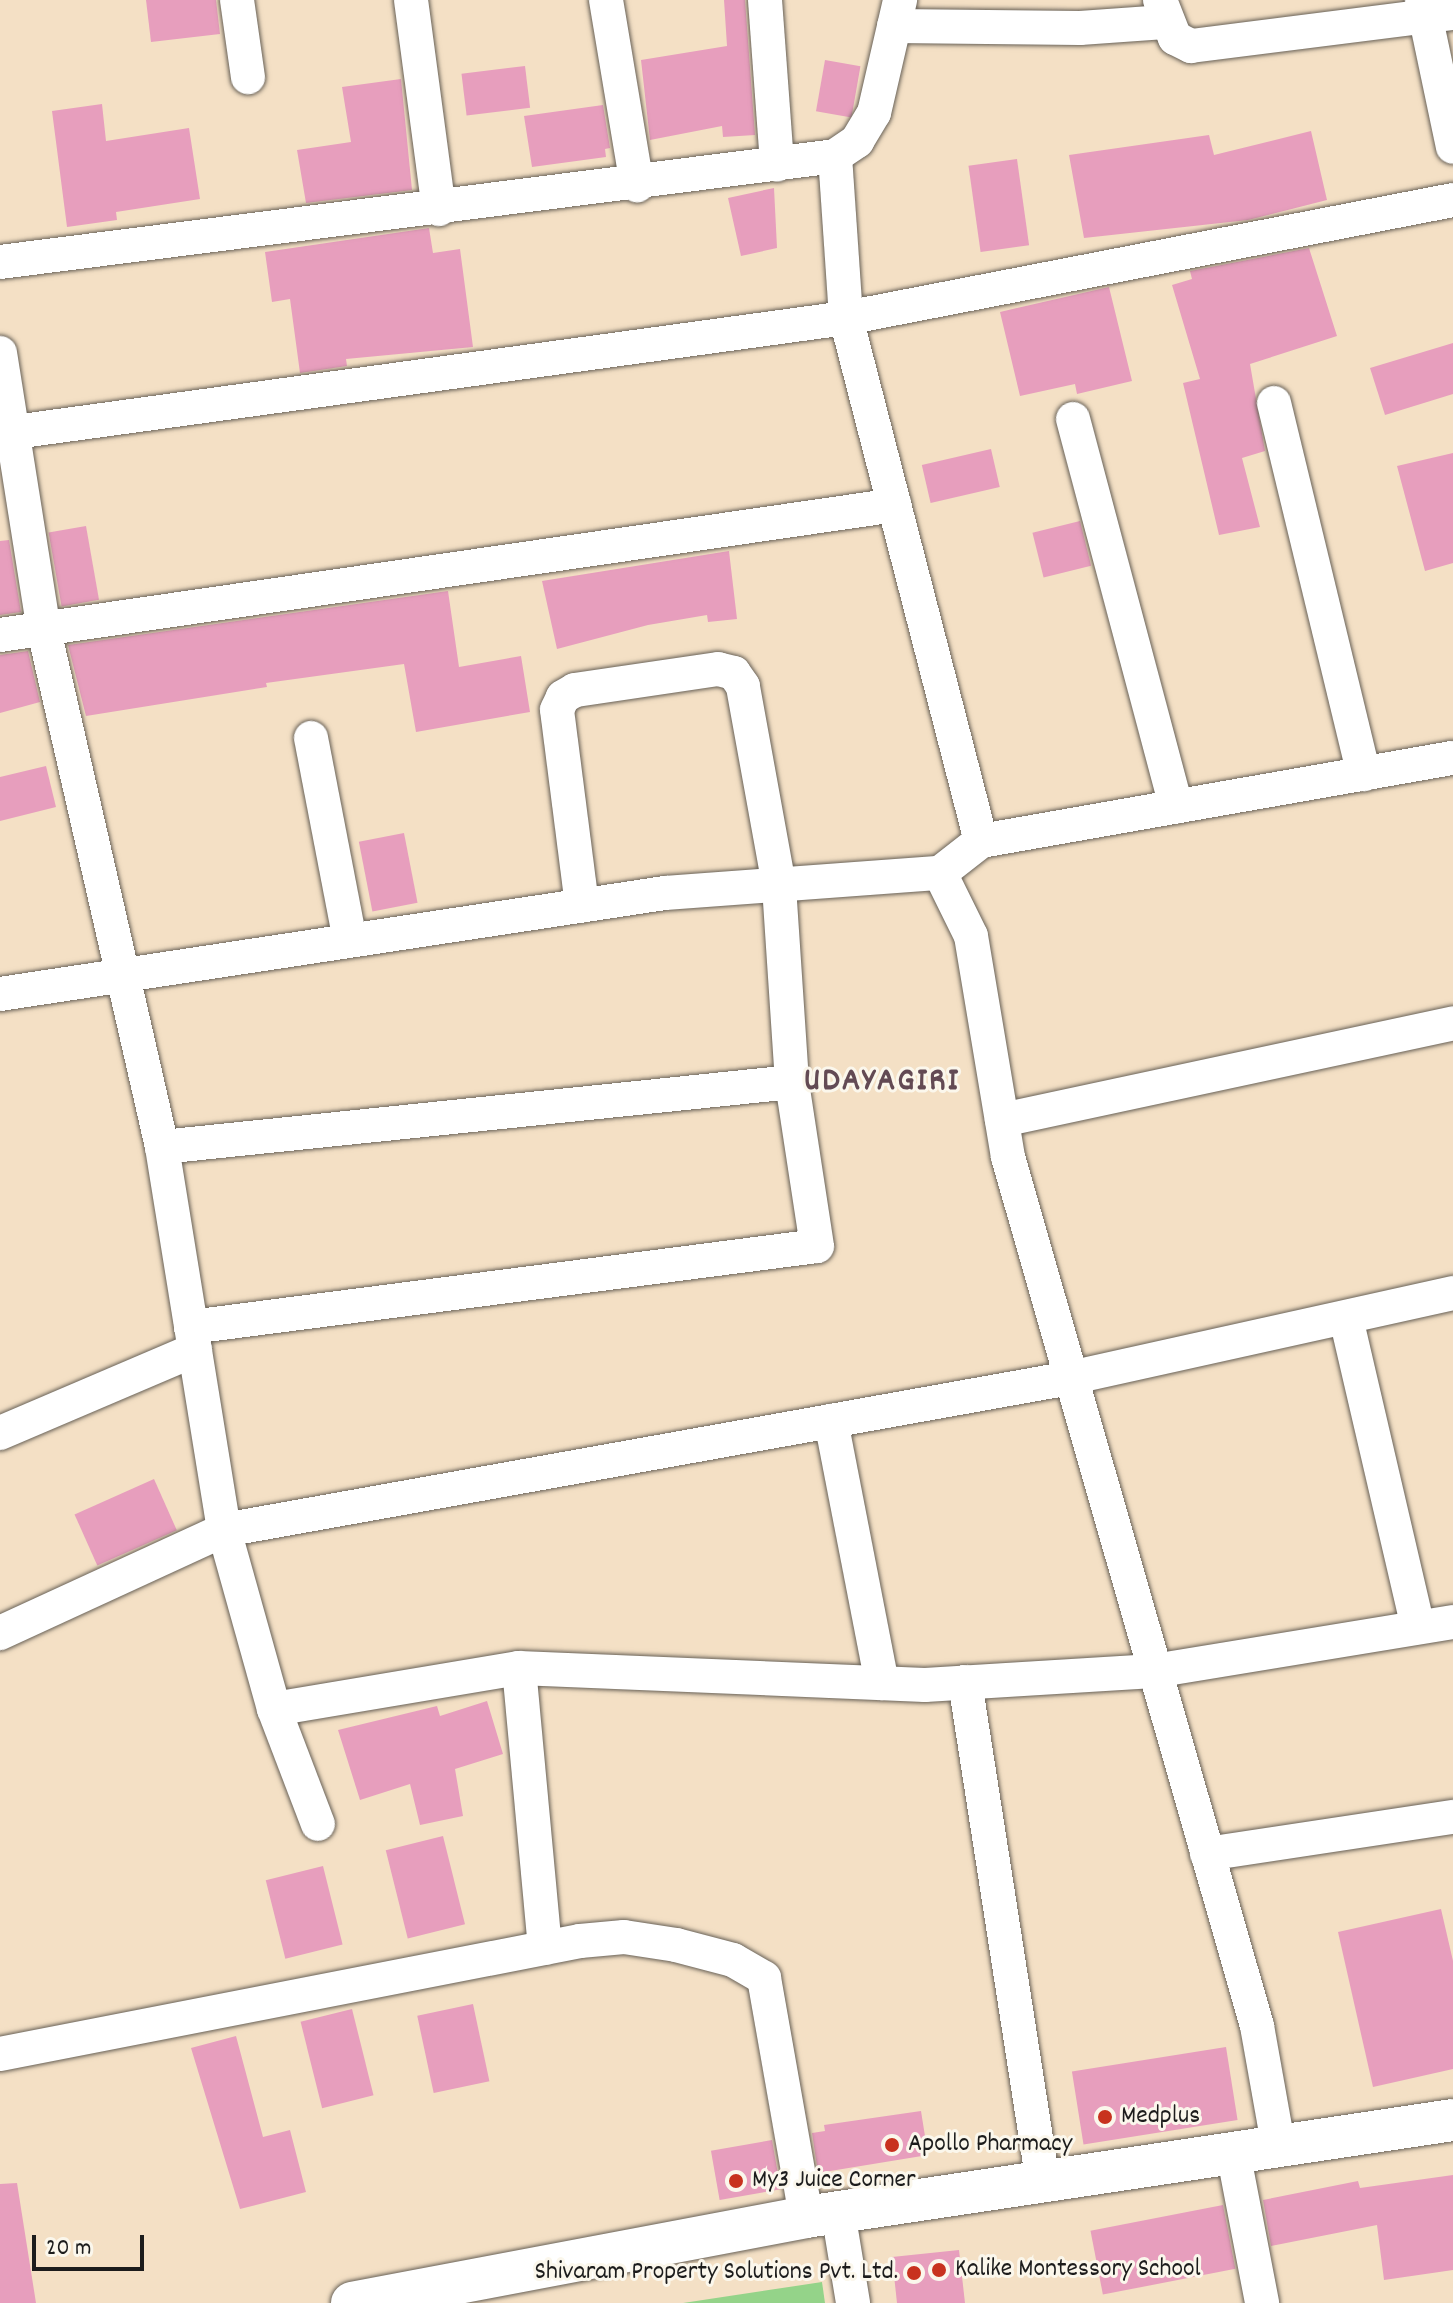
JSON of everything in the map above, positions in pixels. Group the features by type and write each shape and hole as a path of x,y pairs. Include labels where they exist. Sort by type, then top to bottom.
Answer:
{"street":[{"path":"237,0 248,77"},
{"path":"411,0 439,209"},
{"path":"606,0 637,185"},
{"path":"765,0 777,165"},
{"path":"0,262 637,185 835,156 857,141 874,113 897,13 1080,28 1162,11 1175,38 1191,46 1433,11 1453,147"},
{"path":"835,156 846,318 981,841"},
{"path":"7,434 846,318 1453,200"},
{"path":"0,353 7,434 43,626 120,974 162,1147 224,1530 274,1709 318,1824"},
{"path":"1274,403 1364,774"},
{"path":"1073,419 1176,807"},
{"path":"0,635 43,626 895,505"},
{"path":"0,1433 193,1338 817,1246 792,1082 779,885 743,686 734,673 718,669 575,690 563,697 557,710 582,905"},
{"path":"311,738 350,940"},
{"path":"0,994 582,905 940,873 981,841 1453,758"},
{"path":"940,873 971,936 1002,1120 1070,1378 1257,2026 1279,2149"},
{"path":"1002,1120 1453,1023"},
{"path":"162,1147 792,1082"},
{"path":"0,1633 224,1530 1070,1378 1453,1293"},
{"path":"1346,1318 1418,1627"},
{"path":"831,1421 882,1683"},
{"path":"274,1709 519,1668 882,1683 965,1682 1154,1671 1453,1622"},
{"path":"519,1668 545,1948"},
{"path":"965,1682 1043,2183"},
{"path":"1207,1854 1453,1817"},
{"path":"0,2054 545,1948 624,1937 733,1960 764,1978 822,2215 853,2303"},
{"path":"352,2303 462,2292 822,2215 1234,2157 1453,2120"},
{"path":"1234,2157 1262,2303"}],"green space":[{"path":"822,2282 825,2303 683,2303"}],"building":[{"path":"146,0 216,0 220,34 151,42"},
{"path":"724,0 745,0 755,135 723,137 722,126 650,140 641,60 727,46"},
{"path":"825,60 860,66 851,117 816,111"},
{"path":"525,66 530,108 467,115 461,74"},
{"path":"401,79 412,190 306,203 297,150 351,142 342,87"},
{"path":"102,104 106,141 189,128 200,199 116,212 117,220 67,227 52,111"},
{"path":"603,105 610,148 605,149 606,157 532,167 524,116"},
{"path":"1311,131 1327,200 1248,220 1084,238 1069,155 1209,135 1214,155"},
{"path":"1017,159 1029,245 981,252 968,166"},
{"path":"774,188 777,248 741,256 728,198"},
{"path":"429,228 433,253 460,249 473,347 346,359 347,366 300,373 290,299 272,302 265,252"},
{"path":"1309,248 1337,336 1250,364 1265,451 1242,458 1260,527 1219,535 1183,383 1200,379 1172,285 1192,279 1190,271"},
{"path":"1109,287 1132,381 1077,394 1075,384 1020,396 1000,312"},
{"path":"1453,343 1453,394 1385,415 1370,368"},
{"path":"991,449 1000,487 931,503 922,465"},
{"path":"1453,453 1453,563 1425,571 1397,466"},
{"path":"1080,521 1091,566 1044,577 1032,533"},
{"path":"86,526 99,600 62,606 49,533"},
{"path":"9,540 21,612 0,615 0,541"},
{"path":"729,551 737,619 708,622 707,615 648,625 557,649 542,581"},
{"path":"448,591 459,667 521,656 530,712 416,732 404,664 266,683 267,687 86,716 68,645"},
{"path":"28,651 40,702 0,713 0,655"},
{"path":"46,766 56,807 0,821 0,777"},
{"path":"404,833 418,903 372,911 359,842"},
{"path":"154,1479 177,1530 97,1566 75,1514"},
{"path":"487,1701 503,1754 455,1769 463,1816 420,1825 410,1784 360,1800 338,1730 437,1706 440,1716"},
{"path":"443,1836 465,1924 408,1939 386,1850"},
{"path":"323,1866 343,1945 285,1959 266,1880"},
{"path":"1441,1909 1453,1961 1453,2069 1373,2087 1338,1932"},
{"path":"473,2004 489,2081 434,2093 417,2016"},
{"path":"352,2009 374,2095 322,2108 301,2022"},
{"path":"236,2036 263,2137 290,2130 306,2192 240,2209 191,2048"},
{"path":"1226,2047 1238,2120 1083,2144 1072,2071"},
{"path":"921,2111 928,2155 818,2173 812,2133 825,2131 824,2125"},
{"path":"772,2140 781,2189 720,2200 711,2151"},
{"path":"1453,2175 1453,2270 1384,2280 1377,2225 1271,2246 1263,2200 1358,2181 1360,2188"},
{"path":"17,2183 36,2303 0,2303 0,2184"},
{"path":"1223,2205 1235,2269 1103,2295 1090,2231"},
{"path":"959,2250 965,2303 897,2303 892,2257"}],"place":[{"name":"Medplus","path":"1105,2117"},
{"name":"Apollo Pharmacy","path":"892,2145"},
{"name":"My3 Juice Corner","path":"736,2181"},
{"name":"Kalike Montessory School","path":"939,2270"},
{"name":"Shivaram Property Solutions Pvt. Ltd.","path":"914,2273"}],"district":[{"name":"UDAYAGIRI","path":"882,1083"}]}
